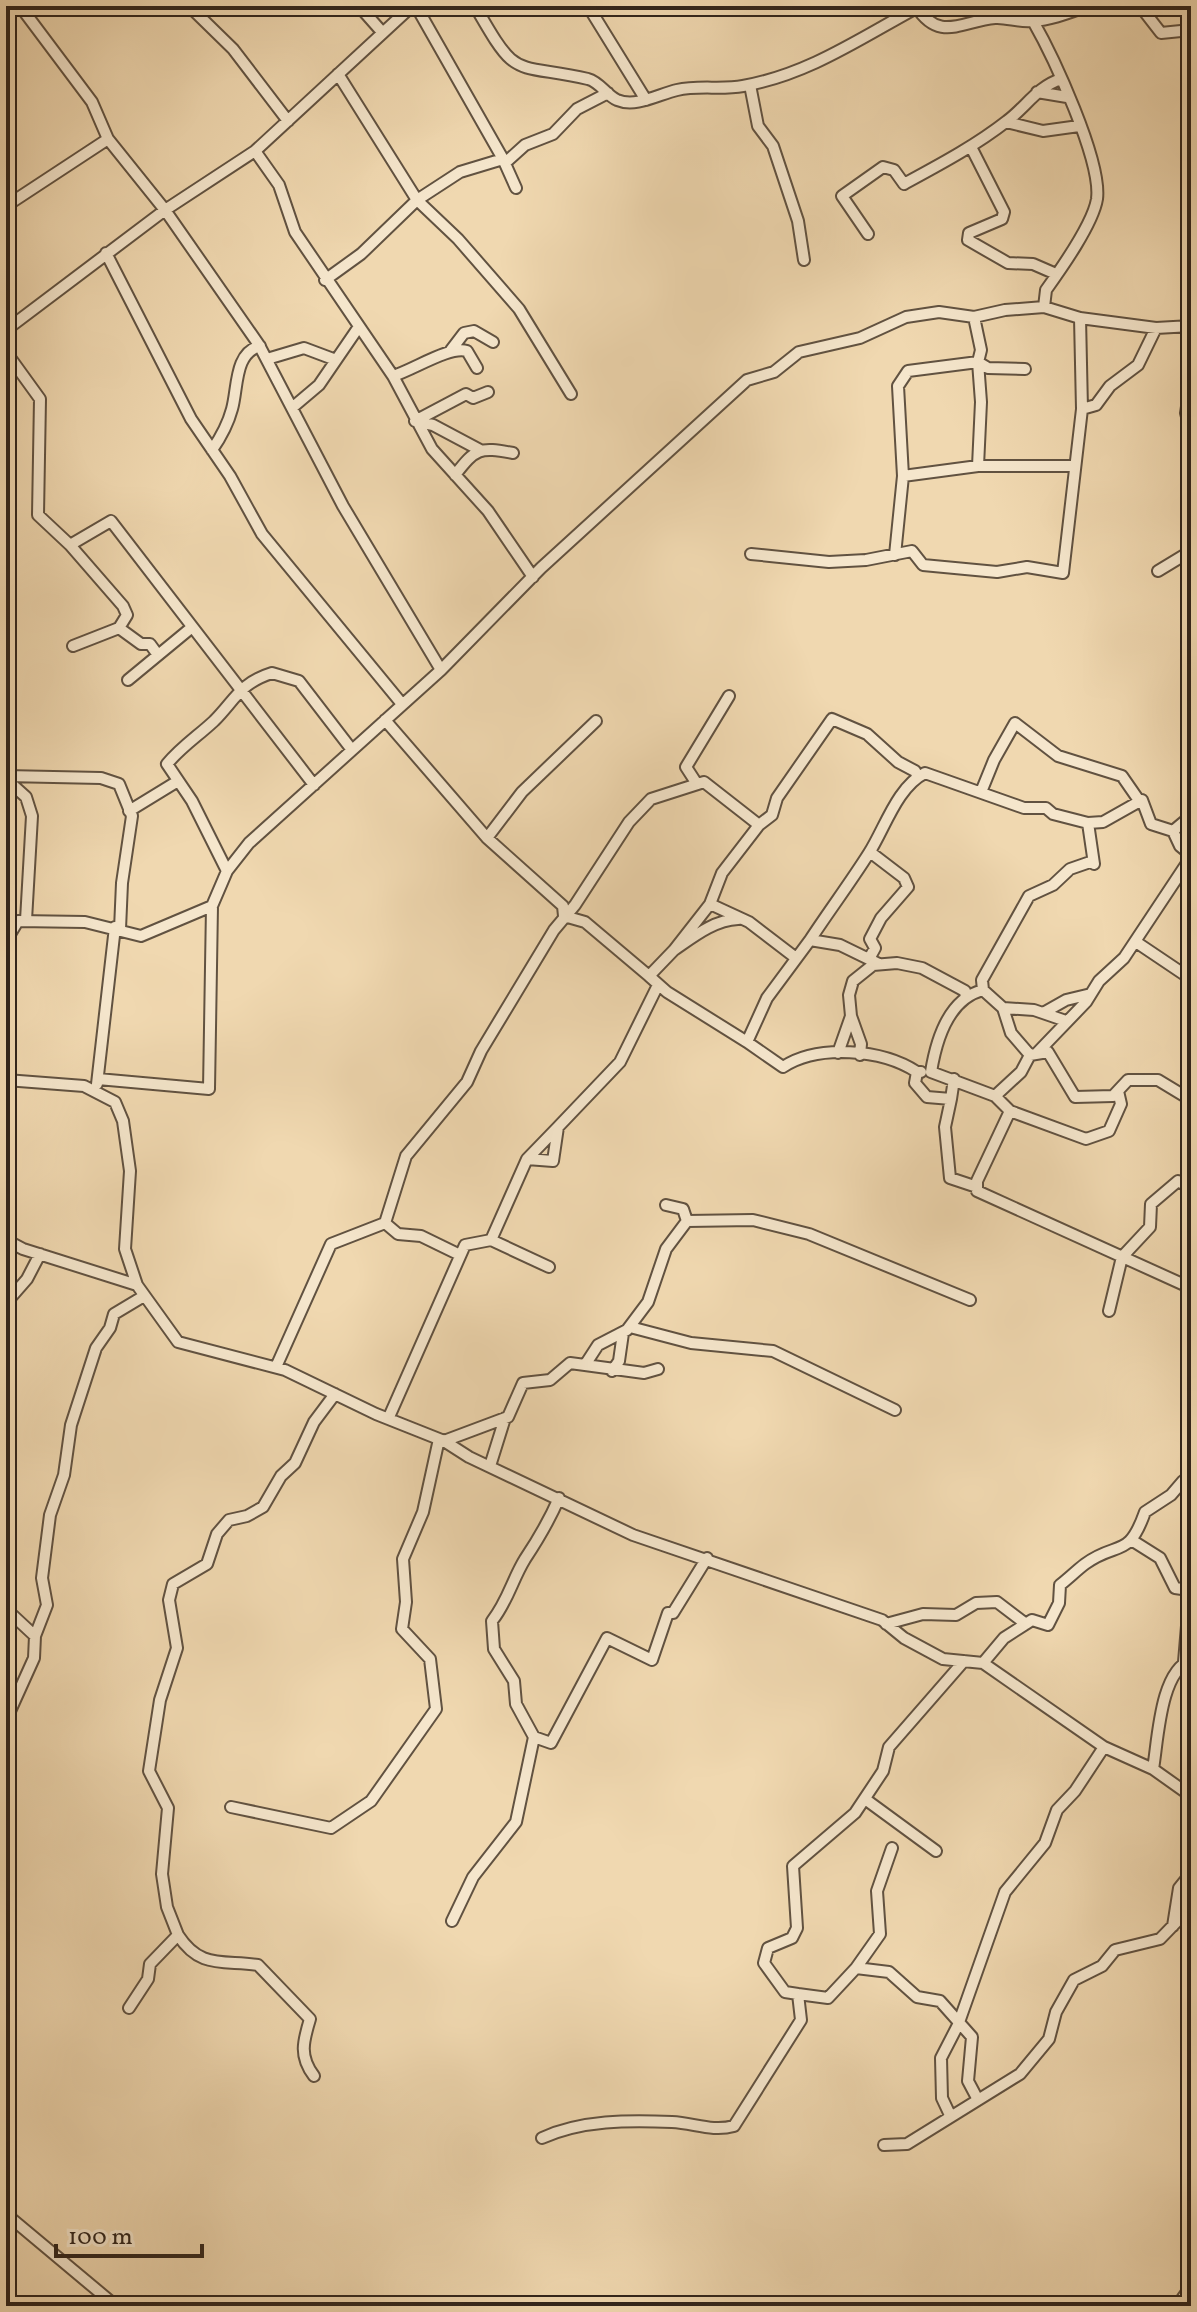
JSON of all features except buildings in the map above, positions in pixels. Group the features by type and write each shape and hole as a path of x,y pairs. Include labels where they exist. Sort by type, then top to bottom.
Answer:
{"street":[{"path":"20,6 92,102 108,139 165,210 260,346 343,506 441,670"},
{"path":"189,6 233,49 288,121"},
{"path":"359,6 382,32"},
{"path":"6,330 165,210 255,151 414,6 504,161 516,188"},
{"path":"475,6 501,51 517,67 592,80 617,100 646,100 679,89 750,85 824,61 918,7 923,17 938,27 953,28 997,17 1033,21 1088,6"},
{"path":"588,6 646,100"},
{"path":"1140,6 1152,26 1161,33 1191,30"},
{"path":"1033,21 1061,79 1096,174 1097,201 1046,290 1044,307"},
{"path":"338,74 417,200 458,239 519,309 571,394"},
{"path":"868,234 842,196 883,167 894,170 904,184 971,147 1006,122 1037,92 1061,79"},
{"path":"750,85 758,126 773,146 798,221 804,260"},
{"path":"1037,92 1067,97"},
{"path":"325,280 361,254 417,200 460,172 504,161 525,145 553,134 577,109 608,93"},
{"path":"1006,122 1043,131 1079,126"},
{"path":"6,206 108,139"},
{"path":"971,147 1004,212 1002,219 969,233 968,240 973,246 1008,263 1033,264 1056,274"},
{"path":"255,151 279,185 290,222 325,280 393,376 432,449 493,518 533,577"},
{"path":"106,253 191,419 262,534 402,704"},
{"path":"6,1080 209,1089 212,906 227,871 249,843 441,670 533,577 747,380 774,372 799,352 860,338 906,317 939,312 974,317 1005,310 1044,307 1080,318 1156,328 1189,326 1191,350"},
{"path":"974,317 981,350 978,362 981,402 978,466"},
{"path":"751,554 829,562 912,551 923,565 964,571 997,572 1027,567 1063,573 1082,409 1078,356 1080,318"},
{"path":"293,407 313,392 358,328"},
{"path":"1082,409 1096,405 1110,386 1138,365 1156,328"},
{"path":"393,376 429,363 451,350 464,333 474,331 487,335 493,342"},
{"path":"212,450 231,413 240,366 252,348 260,346"},
{"path":"267,359 304,348 336,360"},
{"path":"451,350 467,351 477,368"},
{"path":"6,352 40,399 38,515 70,545 123,606 127,615 119,628 73,646"},
{"path":"895,555 903,476 898,386 903,377 908,371 978,362 988,368 1025,369"},
{"path":"1191,380 1186,413 1191,432"},
{"path":"415,421 466,394 473,398 488,392"},
{"path":"415,421 433,425 480,450 513,453"},
{"path":"455,475 472,453 480,450"},
{"path":"903,476 1023,463 1074,466"},
{"path":"70,545 111,521 314,785"},
{"path":"1158,571 1191,551"},
{"path":"119,628 141,644 150,644 158,655"},
{"path":"128,680 191,628"},
{"path":"227,871 167,764 180,748 217,717 238,690 272,673 299,681 352,750"},
{"path":"697,784 686,767 729,696"},
{"path":"649,976 710,904 722,873 759,825 772,815 777,798 832,719 867,734 898,762 915,771 918,777"},
{"path":"385,720 487,838 563,906 564,916"},
{"path":"487,838 522,792 596,721"},
{"path":"981,792 1015,723 1058,756 1122,776 1140,802 1142,800 1151,824 1173,831 1180,846 1191,856 1163,895 1136,942 1021,1072 995,1096"},
{"path":"364,739 396,735"},
{"path":"747,1042 767,998 870,852 896,804 918,777 925,773 1024,808 1046,808 1053,814 1088,823 1103,822 1140,802"},
{"path":"6,777 108,779 119,784 132,816 97,1085"},
{"path":"6,777 26,797 32,816 26,920"},
{"path":"129,811 178,781"},
{"path":"385,1223 406,1156 467,1082 481,1051 564,916 582,895 629,822 651,799 704,782 759,825"},
{"path":"1173,831 1191,816"},
{"path":"1033,1055 1011,1033 1003,1008 983,990 982,980 1029,896 1053,885 1070,869 1094,862 1088,823"},
{"path":"860,1055 861,1044 851,1016 849,995 853,981 874,962 875,948 870,939 881,918 908,887 904,878 870,852"},
{"path":"710,904 740,919 796,958"},
{"path":"7,937 18,921 57,919 118,928 141,936 212,906"},
{"path":"564,916 585,922 658,985 783,1067 812,1054 838,1053 905,1064 917,1072 931,1072 954,1079 995,1096 1010,1111 1086,1139 1109,1131 1121,1104 1118,1091"},
{"path":"674,950 700,932 727,919 740,919"},
{"path":"810,940 840,945 874,962 922,968 965,991 966,998"},
{"path":"1136,942 1191,979"},
{"path":"491,1240 527,1159 620,1062 658,985"},
{"path":"931,1072 949,1015 966,998 983,990"},
{"path":"1043,1013 1066,1000 1091,994"},
{"path":"1003,1008 1043,1013 1066,1021"},
{"path":"838,1053 851,1016"},
{"path":"1033,1055 1048,1052 1075,1097 1113,1096 1128,1080 1158,1080 1191,1100"},
{"path":"917,1072 917,1089 927,1097 951,1099"},
{"path":"954,1079 945,1127 950,1178 977,1187"},
{"path":"97,1085 115,1102 123,1121 130,1171 125,1249 137,1285 178,1342 276,1367 441,1440 633,1535 707,1558 886,1624 904,1638 943,1659 983,1663 1104,1747 1153,1769 1191,1796"},
{"path":"1010,1111 977,1191 1191,1288"},
{"path":"527,1159 553,1161 558,1127"},
{"path":"1109,1311 1122,1257 1150,1227 1151,1204 1178,1181 1191,1188"},
{"path":"666,1205 683,1209 687,1221"},
{"path":"687,1221 753,1220 809,1234 970,1300"},
{"path":"585,1365 598,1345 626,1330 648,1302 666,1249 687,1221"},
{"path":"385,1223 398,1234 421,1236 460,1255"},
{"path":"276,1367 331,1244 385,1223"},
{"path":"6,1240 137,1285"},
{"path":"389,1417 465,1245 491,1240 549,1267"},
{"path":"6,1303 27,1279 40,1254"},
{"path":"6,1720 34,1658 35,1636 47,1605 42,1578 50,1515 64,1475 71,1425 96,1348 110,1328 114,1314 144,1296"},
{"path":"612,1371 619,1361 626,1330"},
{"path":"626,1330 691,1343 773,1351 895,1410"},
{"path":"490,1466 505,1418 523,1383 550,1380 570,1363 612,1371 644,1373 658,1369"},
{"path":"314,2076 303,2061 303,2044 310,2019 258,1965 205,1961 190,1952 178,1935 167,1907 162,1874 168,1808 149,1771 160,1700 177,1648 169,1600 173,1584 207,1564 217,1534 229,1520 263,1507 281,1476 295,1463 314,1422 335,1394"},
{"path":"441,1440 505,1418"},
{"path":"231,1807 331,1828 371,1801 436,1709 430,1659 402,1629 406,1602 403,1559 423,1512 441,1440"},
{"path":"983,1663 1004,1638 1032,1620 1048,1625 1059,1603 1060,1585 1086,1563 1133,1541 1145,1512 1171,1495 1183,1481"},
{"path":"452,1921 473,1877 516,1822 534,1737 516,1704 514,1681 494,1649 492,1621 509,1599 524,1561 541,1539 559,1498"},
{"path":"1133,1541 1160,1558 1175,1588 1189,1590"},
{"path":"534,1737 551,1743 607,1638 652,1660 668,1613 673,1613 707,1558"},
{"path":"1153,1769 1169,1682 1187,1661 1191,1577"},
{"path":"886,1624 923,1614 956,1615 976,1603 997,1602 1026,1624"},
{"path":"6,1609 35,1636"},
{"path":"892,1848 877,1891 880,1934 856,1968 828,1998 785,1992 764,1963 768,1948 792,1938 797,1928 793,1866 855,1813 883,1771 889,1747 964,1661"},
{"path":"950,2115 942,2098 941,2058 958,2025 1005,1892 1045,1843 1057,1810 1075,1791 1104,1747"},
{"path":"865,1799 936,1851"},
{"path":"1173,1926 1179,1888 1191,1873"},
{"path":"884,2145 907,2144 1020,2074 1049,2039 1056,2012 1074,1980 1102,1966 1115,1950 1160,1939 1191,1907"},
{"path":"129,2008 148,1979 150,1964 178,1935"},
{"path":"856,1968 889,1972 917,1997 940,2001 958,2025 972,2037 968,2081 977,2098"},
{"path":"542,2138 569,2125 675,2122 719,2130 734,2126 801,2020 798,1994"},
{"path":"6,2214 116,2306"},
{"path":"1184,2306 1182,2299 1191,2286"}]}
